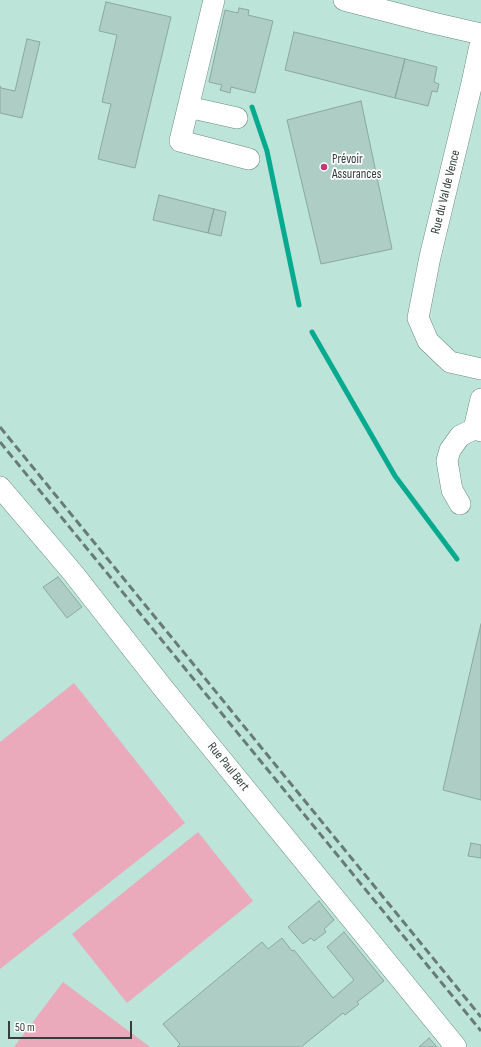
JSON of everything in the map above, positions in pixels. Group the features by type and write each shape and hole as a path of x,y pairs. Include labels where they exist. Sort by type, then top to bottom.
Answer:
{"street":[{"path":"214,0 180,141 249,159"},
{"path":"344,0 481,34"},
{"name":"Rue du Val de Vence","path":"481,42 430,257 418,318 428,341 450,362 481,369"},
{"path":"188,107 237,118"},
{"path":"460,504 452,490 447,461 450,450 460,436 477,430 481,399"},
{"name":"Rue Paul Bert","path":"0,487 73,573 163,688 456,1047"}],"shaded area":[{"path":"0,0 481,0 481,1047 0,1047"},
{"path":"74,683 185,823 0,969 0,742"},
{"path":"198,832 253,901 127,1003 72,934"},
{"path":"63,982 150,1047 14,1047"}],"building":[{"path":"106,2 171,17 135,168 98,159 111,104 102,102 117,35 99,31"},
{"path":"239,8 249,10 248,15 273,21 255,93 231,87 230,93 220,90 222,85 209,82 225,10 238,13"},
{"path":"294,32 405,59 395,98 285,70"},
{"path":"27,39 40,42 22,118 0,113 0,86 1,88 15,91"},
{"path":"405,59 437,67 434,82 439,84 437,92 432,91 428,106 395,98"},
{"path":"361,101 392,249 321,264 287,120"},
{"path":"159,195 214,209 208,233 153,220"},
{"path":"214,209 226,212 221,236 208,233"},
{"path":"58,577 82,607 67,618 43,587"},
{"path":"481,624 481,800 443,790"},
{"path":"471,843 481,845 481,858 468,856"},
{"path":"319,901 334,920 324,929 326,932 314,941 311,938 303,944 288,927"},
{"path":"344,932 384,981 357,1002 359,1004 345,1015 343,1013 301,1047 177,1047 180,1044 163,1024 262,942 268,949 282,938 292,951 294,950 333,998 354,980 327,947"},
{"path":"429,1038 437,1047 419,1047"}],"waterway":[{"path":"252,107 267,151 299,305"},
{"path":"312,332 395,476 457,559"}],"railway":[{"path":"0,427 481,1017"},
{"path":"0,442 481,1031"}],"place":[{"name":"Prévoir Assurances","path":"324,167"}]}
